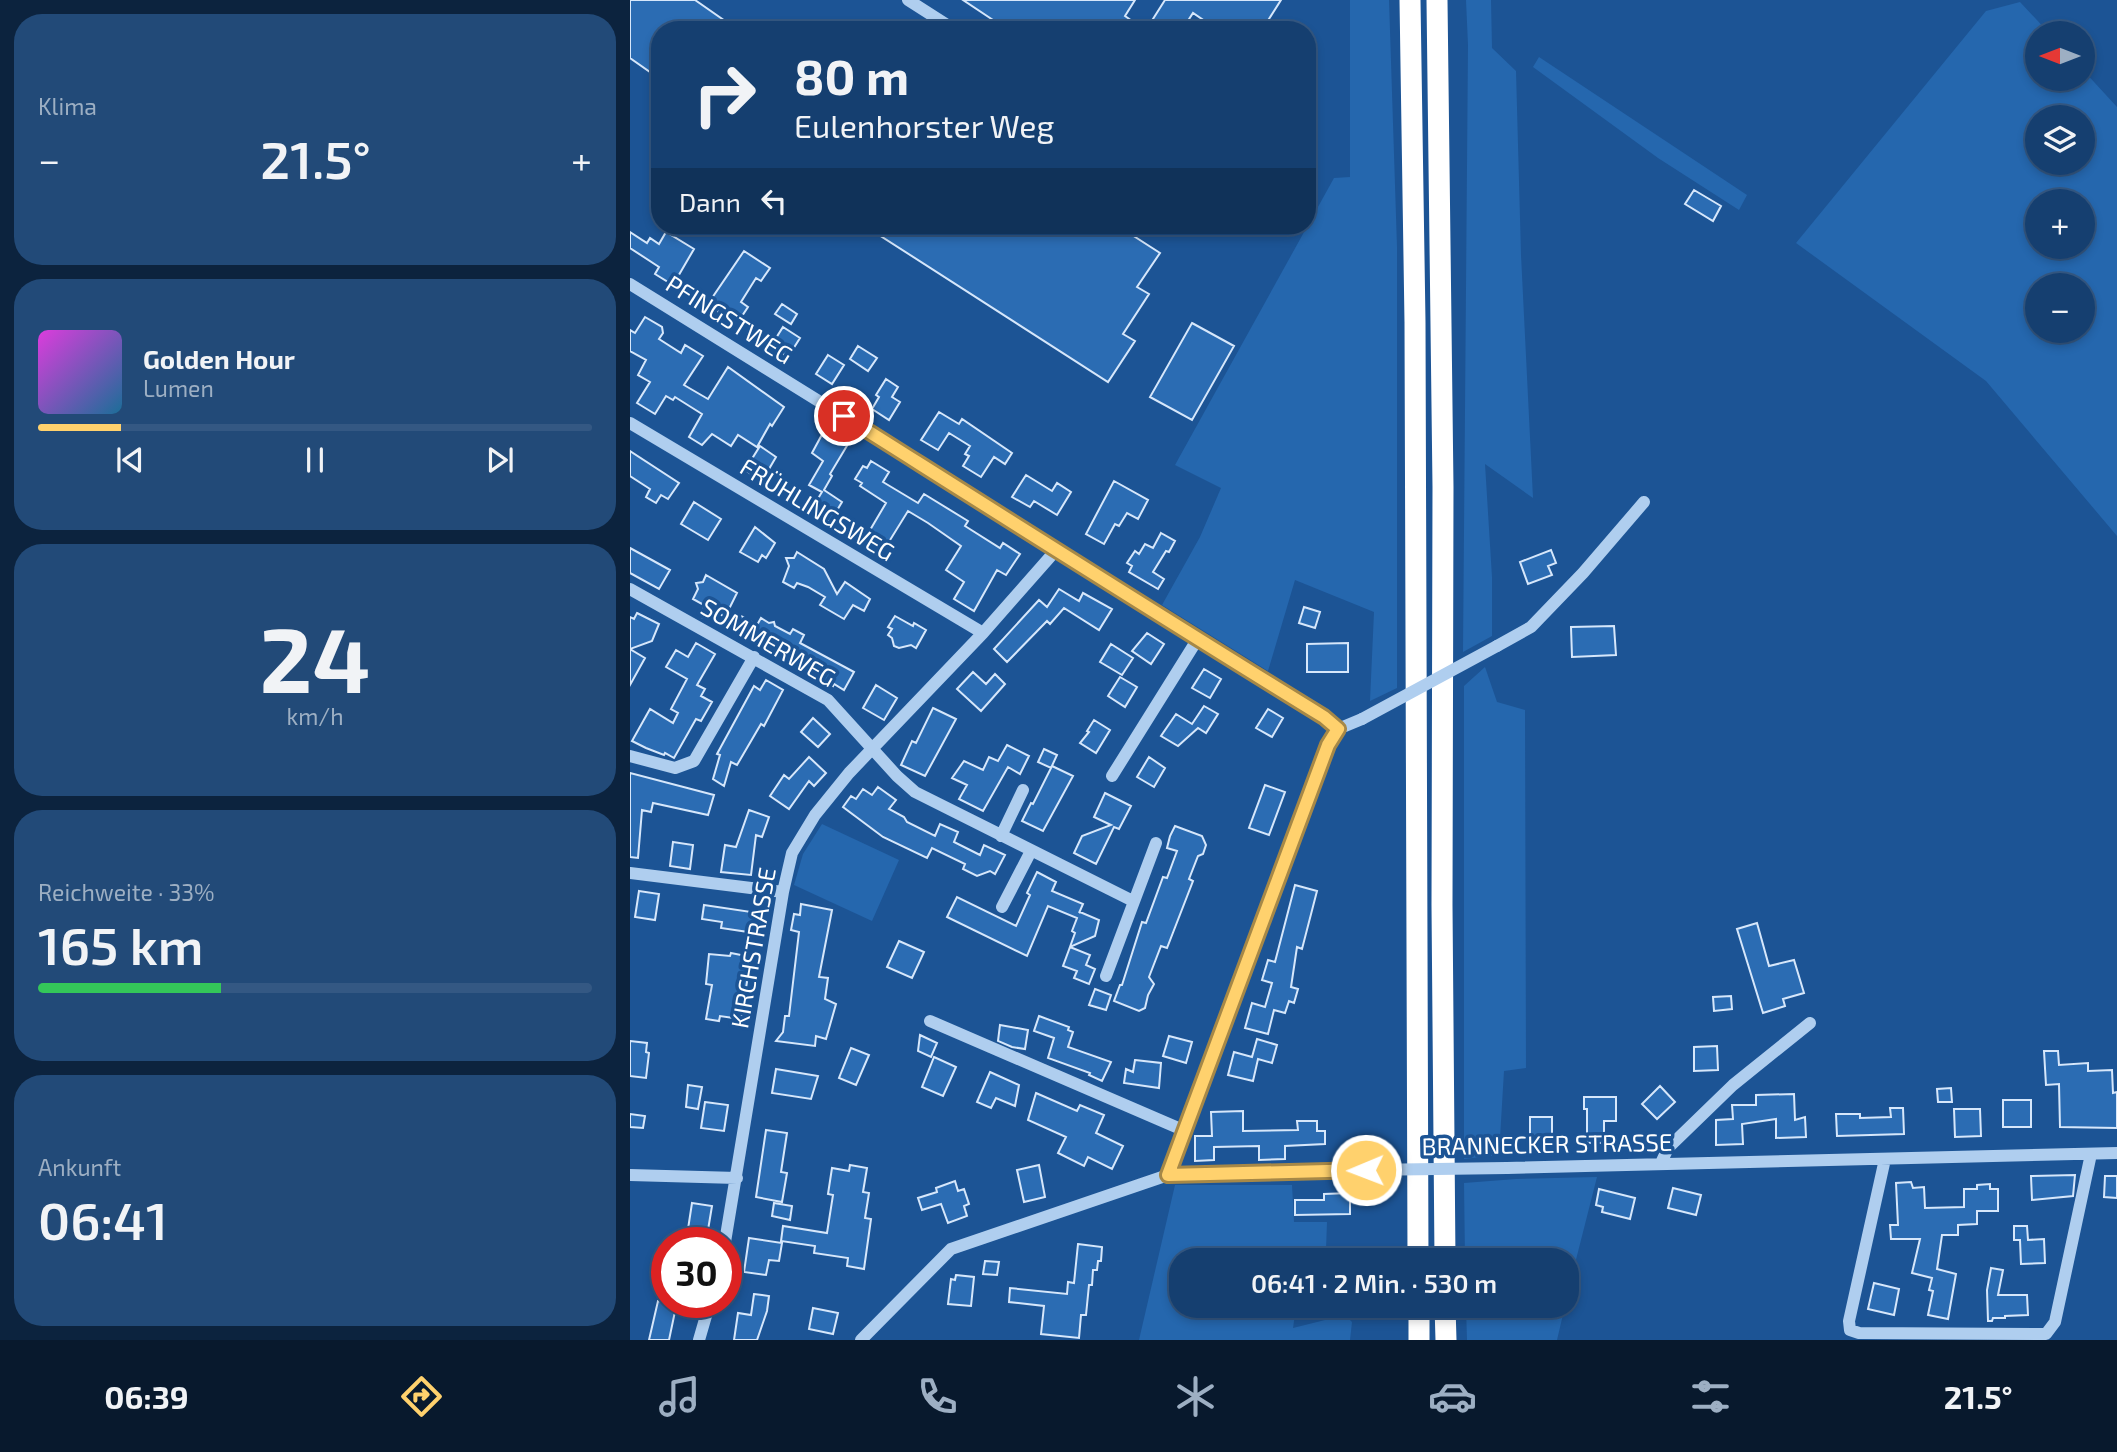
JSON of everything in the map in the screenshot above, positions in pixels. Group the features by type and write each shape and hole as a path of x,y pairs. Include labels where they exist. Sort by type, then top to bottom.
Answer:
{"highway":[{"path":"1410,0 1415,321 1418,1248"},
{"path":"1437,0 1443,487 1445,1248"},
{"path":"1419,1318 1419,1340"},
{"path":"1445,1318 1446,1340"}],"street":[{"path":"910,1 941,21"},
{"name":"PFINGSTWEG","path":"630,284 1057,549 1324,717 1338,729"},
{"name":"FRÜHLINGSWEG","path":"630,423 983,633"},
{"path":"1168,1175 1328,745 1338,729 1362,719 1531,627 1583,573 1644,502"},
{"name":"KIRCHSTRASSE","path":"728,1227 783,892 792,853 815,815 849,773 983,633 1057,549"},
{"name":"SOMMERWEG","path":"631,592 754,657 828,701 915,792 1133,901"},
{"path":"1112,776 1197,639"},
{"path":"630,756 675,768 694,761 754,657"},
{"path":"1001,836 1023,789"},
{"path":"1106,976 1156,843"},
{"path":"1002,907 1031,852"},
{"path":"630,873 783,892"},
{"path":"930,1021 1183,1130"},
{"path":"1661,1164 1668,1148 1733,1085 1810,1023"},
{"name":"BRANNECKER STRASSE","path":"861,1340 951,1249 1168,1175 2117,1153"},
{"path":"1885,1159 1849,1321 1850,1330 1859,1333 2046,1334 2055,1322 2091,1154"},
{"path":"630,1175 737,1178"},
{"path":"699,1340 705,1318"}],"shaded area":[{"path":"1350,0 1389,0 1397,247 1397,688 1370,701 1374,612 1295,580 1268,671 1162,605 1200,537 1221,488 1175,465 1302,235 1316,235 1316,210 1334,178 1350,177"},
{"path":"1466,0 1491,0 1492,48 1516,71 1521,255 1533,498 1485,464 1492,577 1492,636 1463,652 1468,45"},
{"path":"2020,2 2038,21 2025,21 2025,91 2095,91 2095,83 2117,107 2117,536 1986,381 1796,243 1986,11"},
{"path":"1539,57 1747,195 1739,210 1658,158 1533,67"},
{"path":"1485,667 1497,702 1525,710 1526,1068 1504,1071 1499,1155 1464,1159 1464,686"},
{"path":"822,824 899,860 872,921 794,885 803,854"},
{"path":"1597,1177 1579,1248 1465,1248 1464,1183"},
{"path":"1175,1185 1292,1185 1294,1222 1327,1222 1326,1248 1169,1248 1169,1318 1294,1318 1293,1328 1333,1318 1348,1318 1352,1322 1350,1340 1139,1340"},
{"path":"1466,1318 1562,1318 1557,1340 1467,1340"}],"building":[{"path":"630,0 695,0 725,21 651,21 651,73 630,58"},
{"path":"963,0 1135,0 1125,16 1132,21 993,20"},
{"path":"1165,0 1281,0 1268,21 1205,21 1193,13 1188,21 1152,21"},
{"path":"1694,190 1721,206 1713,221 1685,204"},
{"path":"630,232 647,243 650,238 659,244 664,235 671,235 694,249 673,285 655,274 659,267 630,248"},
{"path":"879,235 1132,235 1160,253 1137,287 1149,294 1123,334 1135,341 1108,382"},
{"path":"744,251 770,268 761,281 756,278 741,302 748,307 740,319 728,311 725,316 711,307 715,300 712,298"},
{"path":"782,304 797,314 791,324 775,314"},
{"path":"645,317 662,327 663,333 659,339 681,353 685,345 703,356 684,385 708,399 728,367 784,407 757,447 738,435 731,446 712,434 702,445 689,437 702,414 675,397 673,400 666,396 655,414 637,403 650,382 638,375 646,360 630,351 630,330 635,333"},
{"path":"1192,323 1234,346 1192,420 1150,397"},
{"path":"783,327 800,338 788,357 771,346"},
{"path":"858,346 877,358 868,371 850,359"},
{"path":"828,355 844,365 832,384 816,374"},
{"path":"886,379 898,387 892,397 900,402 889,420 872,409 879,397 876,395"},
{"path":"939,412 959,424 962,419 1012,453 1005,464 994,457 981,477 963,466 969,456 965,454 970,446 949,433 938,450 921,440"},
{"path":"825,429 848,444 824,490 842,502 830,522 811,510 822,492 809,485 823,461 812,453"},
{"path":"760,446 776,457 762,481 745,470"},
{"path":"630,451 679,483 668,499 661,495 656,503 646,497 650,489 630,476"},
{"path":"871,461 889,472 883,482 918,503 924,494 968,521 965,526 1000,548 1003,543 1020,554 1006,575 997,570 974,611 954,599 964,582 946,570 961,546 928,523 908,511 882,553 863,542 886,503 860,486 862,483 855,479 863,466 867,468"},
{"path":"1026,475 1052,491 1057,483 1071,492 1057,515 1034,501 1030,507 1012,497"},
{"path":"1114,481 1148,500 1138,519 1127,513 1119,526 1115,524 1104,544 1086,534"},
{"path":"694,502 721,519 708,540 681,524"},
{"path":"755,527 775,543 766,558 762,555 758,562 740,552"},
{"path":"1161,533 1175,541 1153,572 1164,579 1158,589 1129,572 1132,566 1127,563 1135,551 1139,554 1145,544 1153,548"},
{"path":"630,548 670,570 659,589 630,573"},
{"path":"1551,550 1556,563 1548,566 1552,575 1528,584 1520,562"},
{"path":"797,552 824,569 837,594 845,582 870,599 864,611 853,605 844,619 820,605 825,597 797,583 794,588 783,582 789,566 786,558 794,558"},
{"path":"706,575 737,593 725,617 713,610 703,617 704,605 693,599 698,589 696,583 703,582"},
{"path":"1059,589 1079,601 1083,593 1112,609 1099,630 1064,608 1050,624 1047,621 1007,662 994,649 1039,600 1047,607"},
{"path":"1304,607 1320,612 1315,628 1299,623"},
{"path":"637,613 659,624 652,641 630,649 630,617 634,619"},
{"path":"736,613 757,625 761,618 769,623 774,622 775,626 790,634 793,629 804,635 800,643 854,672 844,690 729,627"},
{"path":"895,616 926,630 916,648 911,645 899,648 894,646 888,635 892,629 888,627"},
{"path":"1614,626 1616,655 1572,657 1571,627"},
{"path":"1147,633 1164,644 1151,664 1132,651"},
{"path":"696,643 715,654 697,685 705,689 701,696 712,702 701,721 696,719 674,758 632,741 650,709 673,723 678,713 671,709 687,679 666,667 676,650 688,657"},
{"path":"1348,643 1348,672 1307,672 1307,644"},
{"path":"1111,644 1133,658 1122,675 1100,662"},
{"path":"630,649 645,658 630,685"},
{"path":"1204,669 1221,679 1210,698 1192,688"},
{"path":"973,672 986,684 995,674 1005,684 981,711 957,689"},
{"path":"1120,677 1137,687 1125,707 1108,696"},
{"path":"766,680 783,690 764,726 761,724 737,765 731,762 724,786 713,779 720,755 717,754 754,686 760,690"},
{"path":"876,685 897,698 884,720 863,708"},
{"path":"1204,706 1218,714 1206,733 1198,728 1178,746 1161,736 1176,714 1192,724"},
{"path":"933,708 956,719 925,776 901,765 912,741 916,743"},
{"path":"1268,709 1283,718 1272,737 1256,728"},
{"path":"813,718 830,734 818,747 801,732"},
{"path":"1094,720 1110,730 1096,753 1080,743"},
{"path":"1007,745 1029,756 1020,774 1008,767 983,811 959,799 967,785 952,778 964,761 983,770 989,757 998,761"},
{"path":"1044,749 1057,755 1051,768 1038,762"},
{"path":"809,757 826,773 814,786 809,781 789,809 770,796 784,775 789,779"},
{"path":"1149,757 1165,768 1154,787 1137,777"},
{"path":"1052,766 1073,776 1043,831 1022,821"},
{"path":"630,773 714,795 708,815 653,803 651,812 642,810 638,858 630,857"},
{"path":"1265,785 1285,792 1269,835 1249,828"},
{"path":"878,787 896,800 889,809 904,817 907,822 935,836 940,824 958,832 954,842 980,855 984,845 1005,855 995,874 990,871 977,876 963,869 965,864 932,848 927,858 883,837 843,807 851,796 856,799 863,789 872,795"},
{"path":"1105,793 1131,806 1119,829 1114,827 1096,864 1074,853 1082,836 1111,825 1094,817"},
{"path":"749,810 769,817 762,837 756,835 751,875 721,872 725,845 736,847"},
{"path":"1175,826 1202,836 1206,845 1203,854 1198,856 1189,879 1193,881 1167,948 1161,946 1149,977 1154,984 1145,1008 1139,1011 1114,1001 1122,985 1142,922 1146,923 1163,877 1167,878 1177,851 1167,848"},
{"path":"673,842 693,845 690,869 670,866"},
{"path":"1037,872 1056,882 1052,891 1083,904 1079,913 1099,920 1095,936 1070,947 1077,918 1048,906 1027,956 947,917 957,897 1016,926"},
{"path":"1295,885 1317,891 1302,949 1297,947 1291,987 1298,989 1294,1003 1289,1001 1285,1013 1274,1010 1268,1034 1245,1028 1252,1003 1265,1007 1272,983 1262,980 1268,960 1275,962"},
{"path":"639,891 659,894 655,920 635,917"},
{"path":"801,904 832,910 819,977 828,978 825,999 836,1004 826,1039 816,1036 815,1046 776,1041 783,1032 785,1016 789,1016 799,932 791,930 794,914 800,915"},
{"path":"704,905 758,913 755,933 721,928 722,922 702,919"},
{"path":"1757,923 1769,966 1794,960 1804,993 1783,999 1785,1006 1763,1013 1737,929"},
{"path":"899,941 924,952 912,978 887,967"},
{"path":"1070,947 1090,955 1086,965 1095,969 1089,984 1074,978 1077,971 1063,966"},
{"path":"731,953 751,957 741,1019 720,1016 719,1021 706,1019 712,985 706,984 709,954 730,956"},
{"path":"1095,989 1111,995 1106,1010 1089,1005"},
{"path":"1731,996 1732,1009 1714,1011 1713,997"},
{"path":"1039,1016 1069,1027 1068,1030 1073,1032 1068,1047 1111,1062 1102,1081 1089,1075 1090,1073 1048,1058 1054,1038 1034,1031"},
{"path":"1000,1025 1028,1030 1025,1049 998,1041"},
{"path":"920,1035 937,1043 931,1057 918,1051"},
{"path":"1169,1036 1192,1042 1186,1063 1163,1056"},
{"path":"1257,1039 1277,1045 1272,1063 1258,1059 1253,1081 1228,1075 1234,1052 1252,1057"},
{"path":"630,1041 647,1043 646,1052 649,1053 646,1078 630,1076"},
{"path":"1717,1046 1718,1070 1694,1071 1694,1047"},
{"path":"851,1048 869,1055 856,1085 839,1078"},
{"path":"2044,1051 2058,1051 2059,1065 2088,1063 2088,1071 2112,1070 2113,1093 2117,1092 2117,1128 2060,1127 2059,1084 2046,1085"},
{"path":"934,1057 956,1067 943,1096 922,1087"},
{"path":"1135,1060 1161,1063 1159,1088 1124,1083 1126,1069 1133,1072"},
{"path":"776,1069 818,1076 811,1099 772,1093"},
{"path":"990,1072 1019,1085 1015,1106 996,1098 991,1108 977,1102"},
{"path":"688,1085 702,1087 698,1109 686,1107"},
{"path":"1660,1086 1675,1102 1657,1119 1642,1104"},
{"path":"1951,1088 1952,1102 1938,1102 1937,1089"},
{"path":"1036,1093 1077,1111 1080,1105 1104,1115 1096,1133 1123,1146 1112,1169 1088,1157 1084,1166 1058,1153 1066,1137 1028,1120"},
{"path":"1794,1094 1795,1120 1805,1117 1806,1137 1776,1138 1776,1119 1742,1124 1743,1144 1716,1145 1716,1120 1733,1119 1732,1105 1756,1105 1756,1095"},
{"path":"1584,1097 1616,1097 1616,1121 1604,1121 1604,1143 1587,1143 1587,1109 1584,1109"},
{"path":"2003,1100 2031,1100 2031,1127 2003,1127"},
{"path":"705,1102 728,1105 724,1131 701,1128"},
{"path":"1890,1108 1903,1108 1904,1134 1837,1136 1836,1114 1860,1114 1860,1118 1891,1117"},
{"path":"1954,1109 1980,1109 1981,1136 1955,1137"},
{"path":"1243,1111 1243,1131 1298,1130 1297,1121 1317,1121 1317,1131 1325,1131 1325,1144 1285,1146 1285,1159 1259,1160 1259,1146 1214,1147 1214,1160 1195,1161 1195,1136 1212,1136 1211,1112"},
{"path":"630,1114 645,1116 643,1128 630,1127"},
{"path":"1530,1117 1552,1117 1552,1139 1530,1139"},
{"path":"766,1130 787,1133 781,1172 787,1173 782,1202 756,1197"},
{"path":"850,1165 867,1168 863,1192 869,1193 865,1218 871,1219 864,1269 847,1266 848,1258 814,1253 815,1246 781,1241 783,1226 827,1233 833,1195 828,1194 832,1168 849,1171"},
{"path":"1039,1165 1045,1197 1024,1202 1017,1170"},
{"path":"2075,1175 2073,1196 2032,1200 2031,1176"},
{"path":"2105,1176 2117,1176 2117,1198 2104,1197"},
{"path":"955,1181 958,1191 964,1189 969,1204 964,1206 967,1216 948,1223 941,1204 922,1210 918,1198 937,1192 936,1188"},
{"path":"1911,1182 1913,1188 1924,1187 1925,1208 1964,1207 1964,1189 1977,1189 1977,1185 1990,1184 1990,1189 1998,1189 1998,1211 1977,1211 1977,1224 1958,1225 1958,1235 1942,1235 1937,1269 1956,1274 1948,1319 1928,1315 1933,1291 1929,1290 1932,1278 1912,1273 1920,1239 1891,1239 1890,1225 1898,1225 1896,1183"},
{"path":"1673,1188 1701,1195 1696,1215 1668,1208"},
{"path":"1599,1189 1635,1198 1630,1219 1602,1212 1603,1207 1596,1205"},
{"path":"1350,1193 1350,1214 1295,1215 1295,1200 1324,1200 1324,1194"},
{"path":"692,1203 712,1206 708,1227 688,1227"},
{"path":"774,1203 792,1206 790,1220 772,1216"},
{"path":"2014,1226 2027,1226 2028,1240 2044,1239 2045,1263 2021,1264 2020,1240 2014,1240"},
{"path":"749,1238 782,1243 779,1261 769,1260 766,1275 744,1272"},
{"path":"1078,1244 1102,1247 1101,1261 1098,1261 1097,1270 1093,1270 1092,1285 1089,1285 1086,1315 1081,1315 1079,1338 1041,1334 1044,1306 1009,1302 1010,1288 1067,1294 1068,1282 1074,1283"},
{"path":"985,1261 999,1262 997,1275 983,1274"},
{"path":"1991,1268 2003,1270 1998,1295 2027,1295 2028,1315 2005,1316 1988,1321 1987,1290"},
{"path":"956,1275 974,1277 971,1306 948,1304 951,1279 955,1280"},
{"path":"1874,1283 1899,1289 1894,1315 1868,1309"},
{"path":"754,1294 769,1296 757,1340 734,1340 737,1318 742,1318 742,1314 751,1315"},
{"path":"813,1308 838,1313 833,1334 809,1329"},
{"path":"654,1318 674,1318 669,1340 649,1340"}],"route":[{"path":"844,416 1324,717 1338,729 1328,745 1168,1175 1366,1170"}]}
